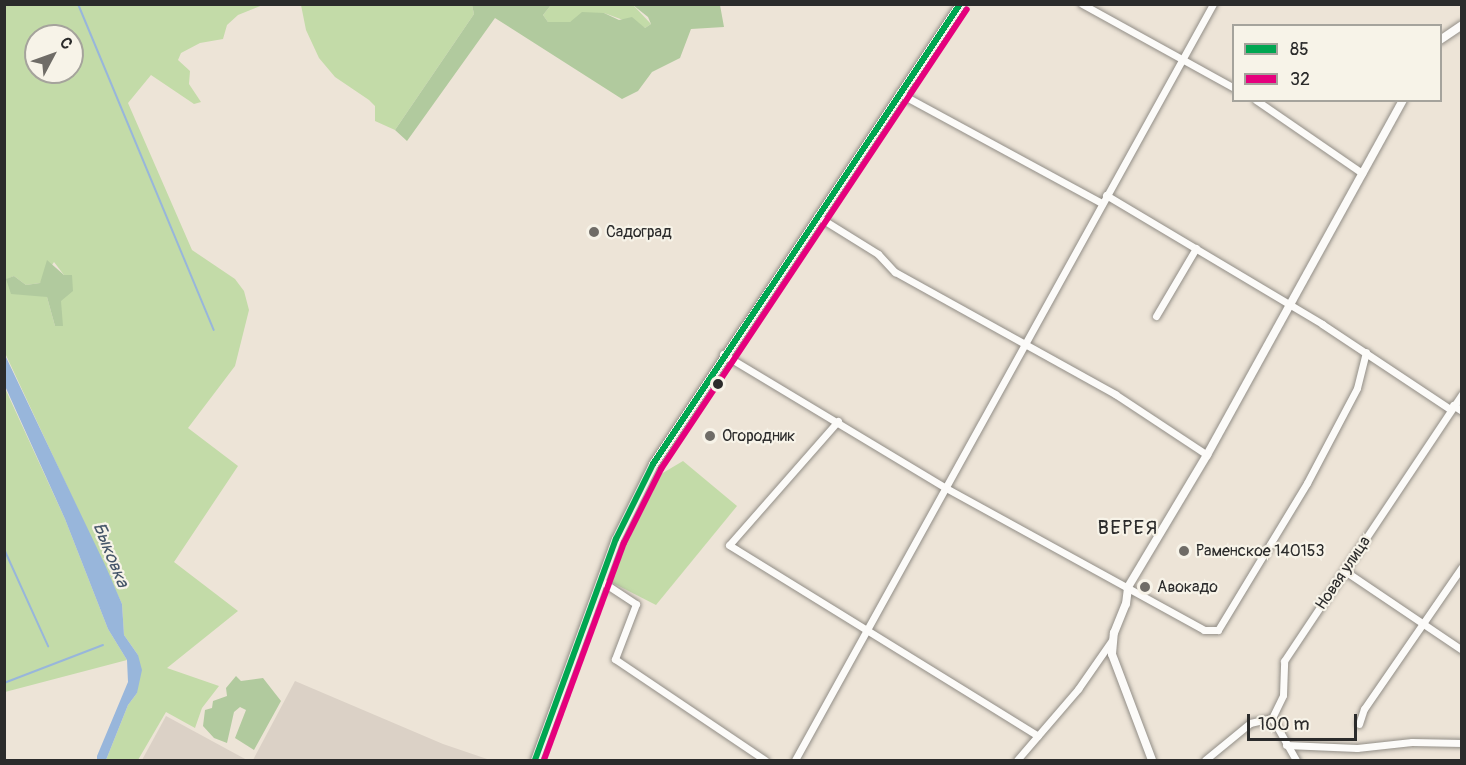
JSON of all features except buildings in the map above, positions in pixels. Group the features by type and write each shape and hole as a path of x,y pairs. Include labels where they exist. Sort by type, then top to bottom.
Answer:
{"main road":[{"path":"535,760 616,539 653,464 723,354 960,4"}],"street":[{"path":"1082,4 1232,87"},
{"path":"795,760 1106,195 1183,62 1213,4"},
{"path":"1442,39 1461,25"},
{"path":"899,93 1102,203"},
{"path":"1259,102 1362,172"},
{"path":"1017,760 1112,640 1126,604 1128,587 1207,455 1402,102"},
{"path":"1106,195 1461,411"},
{"path":"817,216 878,254 895,272 1115,394 1207,455"},
{"path":"1156,316 1196,248"},
{"path":"723,354 838,421 946,488 1204,630 1218,630 1307,483 1357,388 1366,352"},
{"name":"Новая улица","path":"1272,718 1283,695 1284,661 1461,394"},
{"path":"838,421 729,545 1038,736"},
{"path":"1359,724 1364,709 1461,567"},
{"path":"1345,571 1461,650"},
{"path":"601,581 636,604 615,660 765,760"},
{"path":"1112,640 1114,661 1152,760"},
{"path":"1205,760 1250,723 1272,718 1296,760"},
{"path":"1286,745 1357,748 1412,742 1461,743"}],"shaded area":[{"path":"295,681 443,744 490,760 253,760"},
{"path":"166,716 247,760 142,760"}],"green space":[{"path":"4,5 263,5 238,15 227,25 223,39 200,43 181,53 178,60 190,71 189,84 201,102 194,104 151,75 128,103 192,250 235,279 244,291 249,310 235,366 188,428 238,466 174,562 238,611 167,668 219,686 202,708 195,728 166,712 138,760 106,760 128,705 137,693 138,655 124,635 122,604 5,353","holes":["54,262 64,275 55,326 47,297 7,279 14,276 26,285 40,283"]},
{"path":"301,5 472,5 474,14 395,130 375,121 375,106 335,77 319,58 306,30"},
{"path":"472,5 551,5 543,15 548,22 570,22 582,12 604,13 619,20 632,17 645,28 651,24 648,17 633,5 720,5 724,27 691,29 680,58 652,72 638,91 622,99 495,18 407,141 395,130 474,14"},
{"path":"551,5 633,5 651,24 645,28 604,13 570,22 548,22 543,15"},
{"path":"47,260 64,275 72,275 73,291 61,301 63,326 55,326 47,297 11,294 6,279 14,276 26,285 40,283"},
{"path":"4,386 65,519 108,629 127,660 5,692"},
{"path":"683,461 737,506 656,605 607,580 656,477"},
{"path":"236,676 241,681 263,678 281,701 254,750 235,738 246,710 240,707 234,712 227,743 214,738 203,726 205,710 212,708 213,701 227,696 226,688"}],"water":[{"path":"4,353 106,567 122,604 124,635 138,655 142,670 137,693 128,705 106,760 97,760 97,756 128,682 127,660 108,629 65,519 5,386"}],"waterway":[{"path":"78,4 214,330"},
{"path":"4,549 48,646"},
{"path":"4,683 103,645"}],"transit line":[{"name":"85","path":"535,760 616,539 653,464 960,4"},
{"name":"32","path":"544,760 624,543 661,469 967,9"}],"place":[{"name":"Садоград","path":"594,232"},
{"name":"Огородник","path":"710,436"},
{"name":"Раменское 140153","path":"1184,551"},
{"name":"Авокадо","path":"1145,587"}],"district":[{"name":"ВЕРЕЯ","path":"1128,527"}],"water label":[{"name":"Быковка","path":"110,555"}]}
